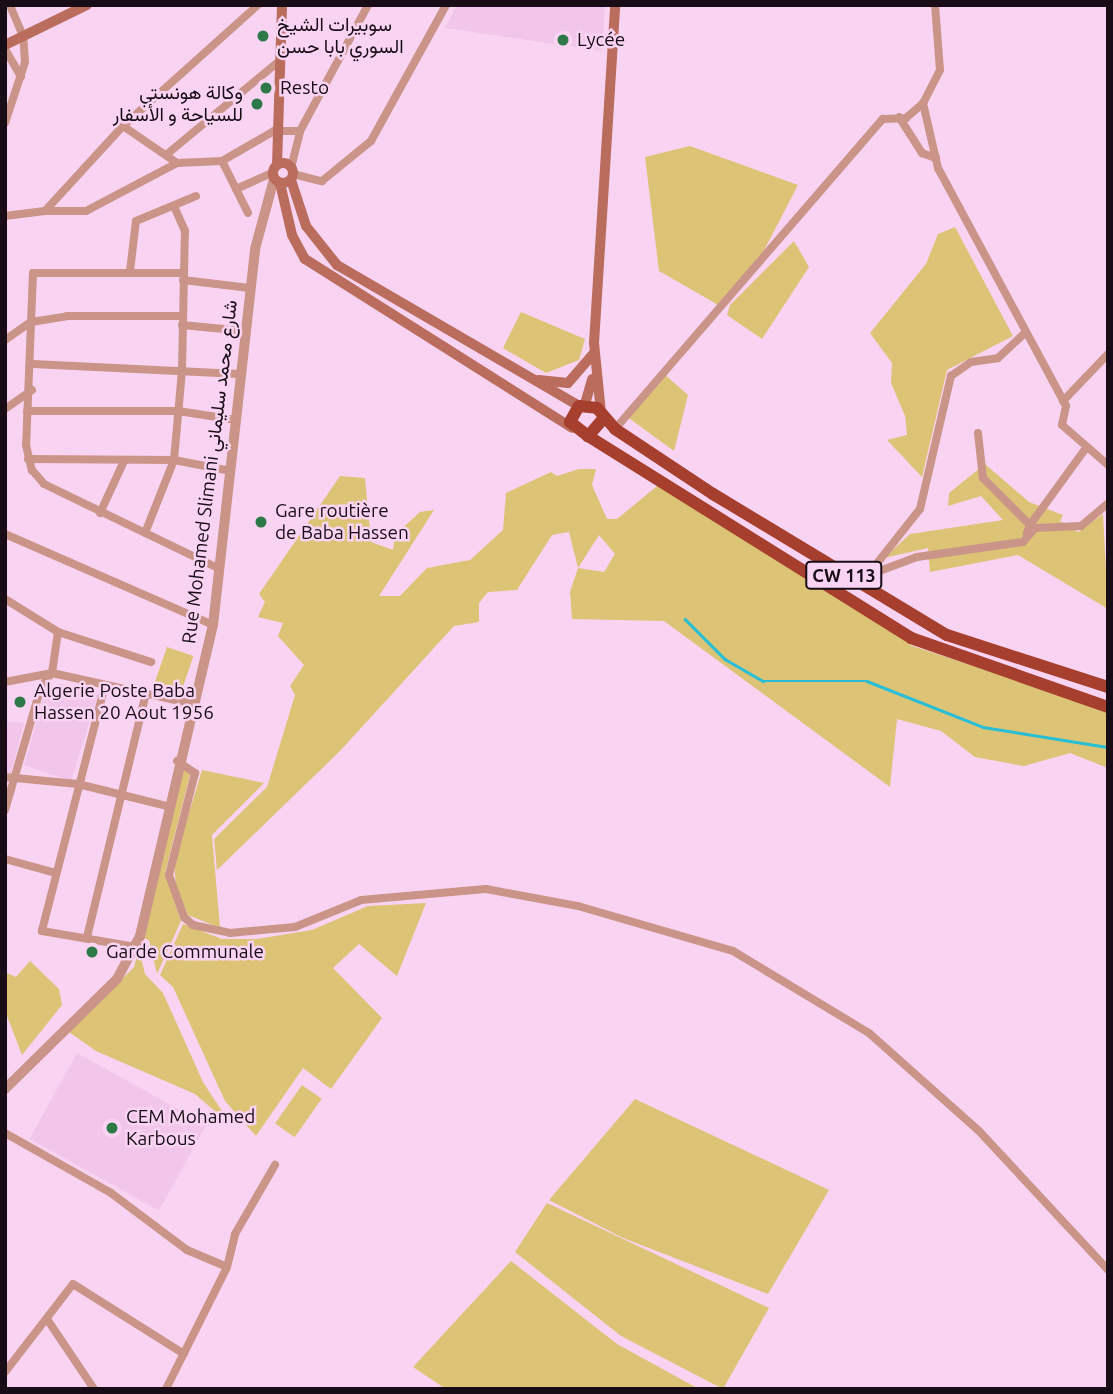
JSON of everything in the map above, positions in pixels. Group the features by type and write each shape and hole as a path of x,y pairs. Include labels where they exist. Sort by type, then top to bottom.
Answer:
{"highway":[{"path":"588,436 602,416 582,405 572,428 911,638 1108,706"},
{"name":"CW 113","path":"602,416 615,429 853,581 947,635 1108,687"}],"main road":[{"path":"5,47 87,5"},
{"path":"282,5 274,131 292,235 305,259 572,428"},
{"path":"602,416 594,373 594,351 615,5"},
{"path":"283,173 306,226 328,258 516,372 582,405 594,373"},
{"path":"516,372 551,385 568,383 594,351"}],"street":[{"path":"5,123 22,77 23,36 10,5"},
{"path":"45,211 123,126 258,5"},
{"path":"283,173 300,131 368,5"},
{"path":"236,190 283,173 322,181 371,141 446,5"},
{"path":"615,429 877,125 886,117 899,117 923,103 940,69 935,5"},
{"path":"5,47 22,77"},
{"path":"166,155 277,63"},
{"path":"923,103 936,158 1025,333 1063,401 1062,425 1108,465"},
{"path":"899,117 922,153 936,158"},
{"path":"123,126 177,163"},
{"path":"5,216 45,211 86,211 177,163 222,161 274,131 300,131"},
{"path":"222,161 248,213"},
{"name":"Rue Mohamed Slimani شارع محمد سليماني","path":"5,1089 117,979 136,947 177,761 213,625 250,288 283,173"},
{"path":"130,271 132,227 196,196"},
{"path":"145,533 174,460 182,370 185,231 174,206"},
{"path":"218,568 44,484 28,459 27,411 32,390 33,364 33,273 130,271 250,288"},
{"path":"5,340 32,322 67,316 182,320 245,331"},
{"path":"867,576 918,516 951,376 971,362 998,358 1025,333"},
{"path":"1063,401 1108,354"},
{"path":"33,364 239,374"},
{"path":"5,408 32,390"},
{"path":"27,411 178,411 236,420"},
{"path":"978,433 983,478 1030,525"},
{"path":"1023,542 1030,525 1086,448"},
{"path":"28,459 174,460 231,471"},
{"path":"100,513 124,461"},
{"path":"853,581 917,557 1023,542 1035,527 1081,526 1108,503"},
{"path":"5,534 213,625"},
{"path":"5,602 58,632 151,662"},
{"path":"5,810 10,777 41,688 52,673 58,632"},
{"path":"5,682 52,673 193,704"},
{"path":"105,685 42,931 136,947"},
{"path":"87,937 146,693"},
{"path":"177,761 195,773 169,875 193,925 230,933 295,927 361,900 486,889 578,906 733,951 869,1033 979,1131 1108,1270"},
{"path":"10,777 78,784 167,806"},
{"path":"5,859 56,873"},
{"path":"5,1133 111,1193 187,1250 227,1267"},
{"path":"166,1389 227,1267 235,1234 275,1165"},
{"path":"5,1371 73,1284 184,1354"},
{"path":"47,1319 94,1389"}],"shaded area":[{"name":"Lycée","path":"457,5 605,5 602,51 445,28"},
{"path":"690,146 798,185 760,258 720,306 659,271 645,157"},
{"path":"955,227 1013,336 947,370 922,477 887,440 907,435 905,416 891,383 892,363 870,333 926,264 938,234"},
{"path":"794,241 809,267 762,339 727,315 730,305"},
{"path":"521,312 585,339 579,360 546,373 503,348"},
{"path":"663,373 688,395 674,451 626,416"},
{"path":"985,464 1029,502 1063,515 1060,521 1078,532 1103,514 1108,609 1018,555 930,572 928,548 884,558 910,534 1003,520 981,496 948,506 949,493"},
{"path":"579,469 596,469 592,485 607,519 617,519 662,482 911,638 910,645 1108,711 1108,768 1070,753 1024,766 975,757 941,731 897,719 890,787 664,621 572,619 570,592 578,568 569,532 552,535 517,590 488,592 479,603 479,622 454,626 340,751 217,870 214,839 267,787 295,695 290,686 304,665 278,636 283,623 258,617 265,602 259,594 340,476 365,478 371,542 393,550 395,535 420,512 434,510 379,596 400,596 427,568 470,560 503,530 506,493 551,472 557,476","holes":["599,535 615,554 604,572 578,568"]},
{"path":"167,647 193,656 179,698 153,689"},
{"path":"59,683 98,695 71,781 24,765 45,692 56,693"},
{"path":"5,721 24,723 11,773 5,773"},
{"path":"180,765 191,771 165,873 181,921 157,974 149,940 143,938"},
{"path":"202,770 264,783 212,835 220,928 188,915 176,887 174,862"},
{"path":"426,903 397,976 359,944 333,968 382,1018 331,1089 303,1068 256,1136 225,1101 173,987 160,975 183,924 222,939 257,939 312,930 368,906"},
{"path":"139,949 145,974 163,993 203,1082 231,1125 195,1094 96,1051 69,1032 134,967"},
{"path":"30,961 59,989 62,1005 22,1055 7,1016 5,972 16,977"},
{"name":"CEM Mohamed Karbous","path":"77,1053 206,1125 159,1210 29,1139"},
{"path":"302,1085 322,1099 295,1137 275,1124"},
{"path":"635,1099 829,1190 768,1294 623,1238 549,1200"},
{"path":"547,1203 769,1308 723,1389 621,1336 515,1252"},
{"path":"511,1261 617,1344 699,1389 446,1389 413,1367"}],"waterway":[{"path":"685,619 725,659 763,681 867,681 983,727 1108,747"}],"place":[{"name":"سوبيرات الشيخ السوري بابا حسن","path":"263,36"},
{"name":"Lycée","path":"563,40"},
{"name":"Resto","path":"266,88"},
{"name":"وكالة هونستي للسياحة و الأسفار","path":"257,104"},
{"name":"Gare routière de Baba Hassen","path":"261,522"},
{"name":"Algerie Poste Baba Hassen 20 Aout 1956","path":"20,702"},
{"name":"Garde Communale","path":"92,952"},
{"name":"CEM Mohamed Karbous","path":"112,1128"}]}
